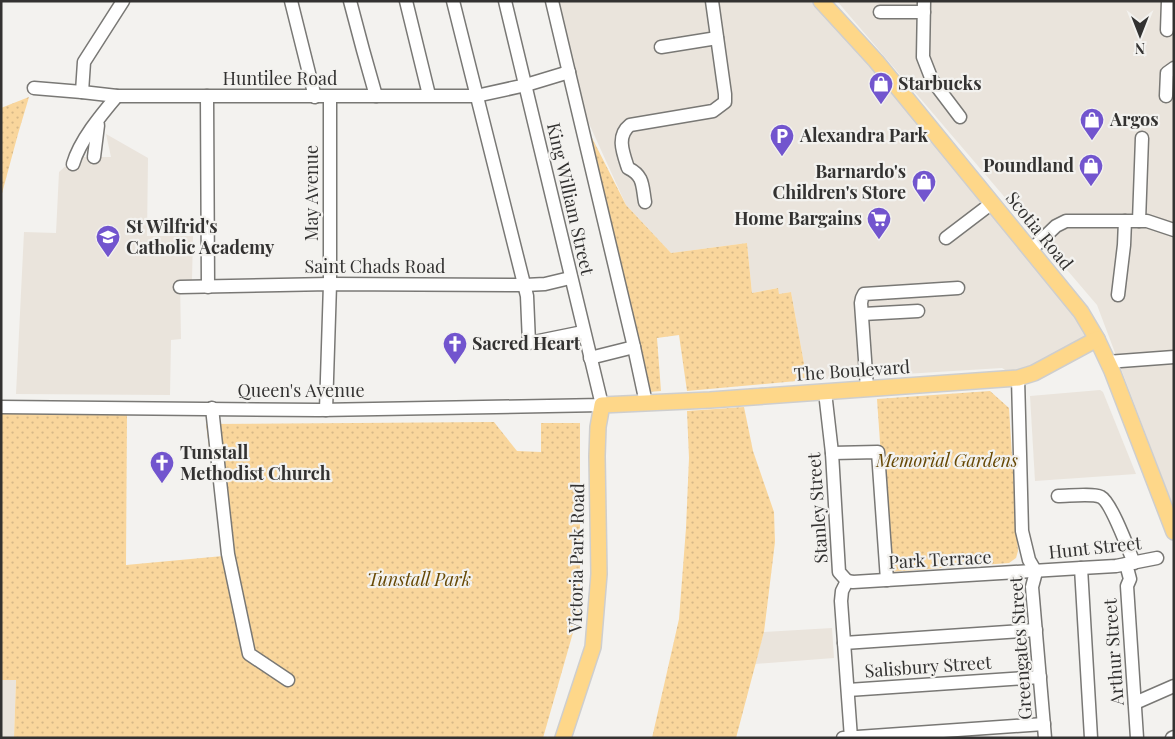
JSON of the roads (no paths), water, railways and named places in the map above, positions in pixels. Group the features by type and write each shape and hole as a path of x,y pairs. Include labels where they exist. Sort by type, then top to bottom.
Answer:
{"main road":[{"name":"Scotia Road","path":"822,1 876,61 1081,312 1097,338 1172,525"},
{"name":"The Boulevard","path":"602,405 710,400 1018,378 1034,373 1097,338"},
{"name":"Victoria Park Road","path":"563,738 593,647 598,574 598,427 602,405"}],"street":[{"path":"82,92 84,62 87,54 123,1"},
{"path":"292,1 315,97"},
{"path":"350,1 376,96"},
{"path":"406,1 429,96"},
{"path":"453,1 527,296 529,343 583,332"},
{"name":"King William Street","path":"505,1 602,405"},
{"path":"552,1 646,403"},
{"path":"645,202 640,177 636,172 628,168 621,138 624,130 630,125 713,111 725,102 712,1"},
{"path":"1167,30 1168,1"},
{"path":"880,12 924,6 923,57 932,80 960,117"},
{"path":"661,48 717,38"},
{"path":"1166,96 1167,73 1174,68"},
{"name":"Huntilee Road","path":"34,88 117,96 476,96 526,85 569,72"},
{"path":"73,164 100,115 117,96"},
{"path":"206,96 208,287"},
{"name":"May Avenue","path":"326,410 330,284 330,97"},
{"path":"94,157 100,115"},
{"path":"1139,221 1142,138"},
{"path":"946,238 992,202"},
{"path":"1031,250 1056,226 1066,221 1147,221 1174,230"},
{"path":"1118,296 1125,221"},
{"name":"Saint Chads Road","path":"180,287 330,284 524,285 544,284 570,278"},
{"path":"867,388 862,309 864,294 958,288"},
{"path":"862,309 918,311"},
{"path":"590,358 634,347"},
{"path":"1107,362 1174,356"},
{"name":"Greengates Street","path":"1018,378 1022,531 1030,560 1036,572 1032,587 1045,738"},
{"name":"Stanley Street","path":"825,392 832,453 839,572 847,581 840,601 851,737"},
{"name":"Queen's Avenue","path":"1,407 326,410 602,405"},
{"path":"212,408 228,554 249,654 288,680"},
{"path":"832,453 878,452 887,580"},
{"name":"Arthur Street","path":"1058,496 1097,496 1105,500 1119,526 1130,563 1130,579 1127,586 1137,738"},
{"name":"Hunt Street","path":"1036,572 1130,563 1157,558"},
{"path":"1081,568 1091,738"},
{"name":"Park Terrace","path":"847,581 1036,572"},
{"path":"844,643 1036,630"},
{"name":"Salisbury Street","path":"848,690 1040,677"},
{"path":"1135,703 1174,686"},
{"path":"842,738 1044,724"}],"place":[{"name":"Starbucks","path":"881,105"},
{"name":"Argos","path":"1092,141"},
{"name":"Alexandra Park","path":"782,157"},
{"name":"Poundland","path":"1091,187"},
{"name":"Barnardo's Children's Store","path":"924,203"},
{"name":"Home Bargains","path":"879,240"},
{"name":"St Wilfrid's Catholic Academy","path":"108,258"},
{"name":"Sacred Heart","path":"455,365"},
{"name":"Tunstall Methodist Church","path":"162,484"}],"park label":[{"name":"Memorial Gardens","path":"947,461"},
{"name":"Tunstall Park","path":"419,580"}]}
